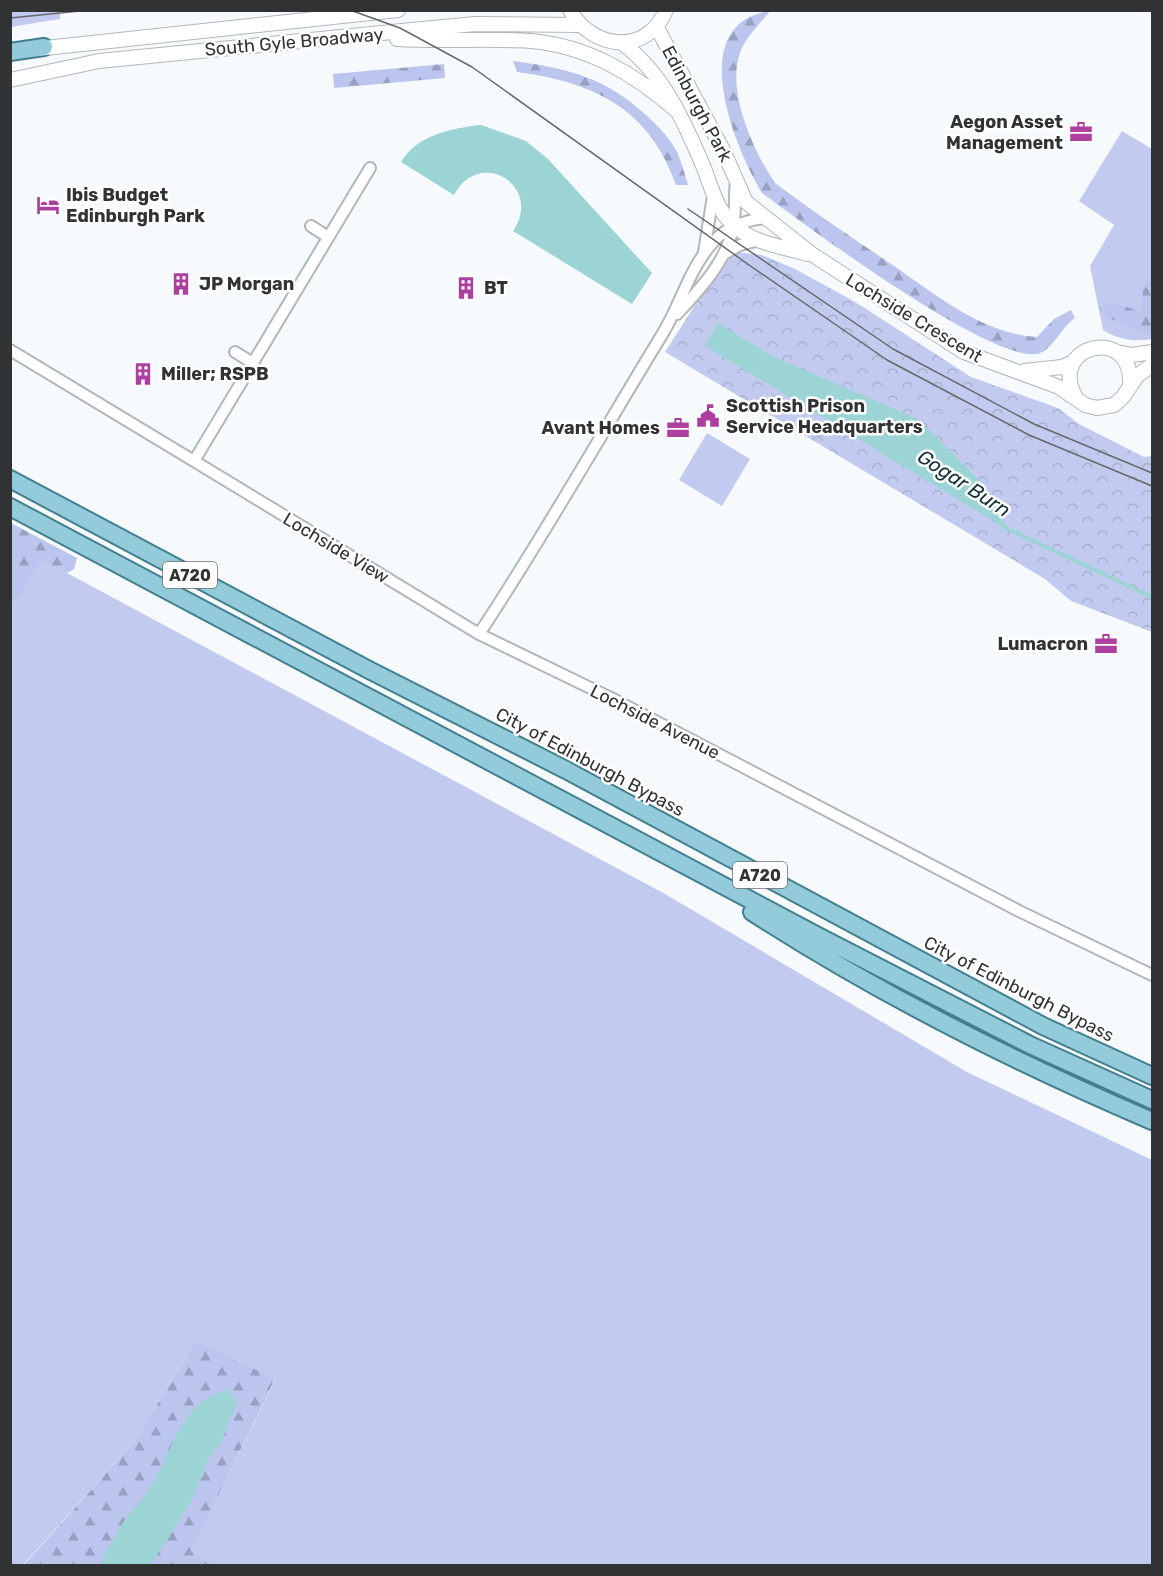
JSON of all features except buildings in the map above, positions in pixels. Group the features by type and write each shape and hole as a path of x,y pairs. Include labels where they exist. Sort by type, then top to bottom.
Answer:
{"main road":[{"path":"10,53 44,47"},
{"name":"A720","path":"10,467 92,522"},
{"name":"City of Edinburgh Bypass","path":"10,479 1042,1026 1152,1076"},
{"name":"A720","path":"10,507 820,937 1030,1045 1152,1100"},
{"name":"A720","path":"646,843 864,980 984,1044 1152,1121"}],"street":[{"name":"South Gyle Broadway","path":"44,47 398,10"},
{"path":"570,10 579,25 598,39 622,43 647,34 656,26 666,10"},
{"name":"South Gyle Broadway","path":"10,80 99,61 475,24 579,25"},
{"name":"Edinburgh Park","path":"656,26 723,150 736,182"},
{"path":"360,36 436,41 532,41 573,49 621,69 646,84 678,112"},
{"name":"Edinburgh Park","path":"622,43 639,55 659,80 678,112 713,196"},
{"path":"194,461 370,168"},
{"path":"667,326 708,280 724,255 734,226 736,182"},
{"name":"Lochside Crescent","path":"736,182 746,202 813,255 964,352 996,365 1020,371 1075,396 1085,405 1108,407 1123,397 1130,384 1152,365"},
{"path":"704,252 713,196"},
{"name":"Lochside Crescent","path":"713,196 734,226 759,240 813,255"},
{"path":"479,634 667,326 704,252 722,233 734,226 745,221 766,218"},
{"path":"311,226 328,237"},
{"path":"724,255 740,245 759,240"},
{"name":"Lochside Crescent","path":"1020,371 1044,370 1073,362 1091,348 1105,347 1117,352 1132,354 1152,352"},
{"name":"Lochside View","path":"10,350 479,634"},
{"path":"234,352 253,363"},
{"path":"1117,352 1128,366 1130,384"},
{"path":"1073,362 1069,377 1075,396"},
{"name":"Lochside Avenue","path":"479,634 613,699 1058,931 1152,975"}],"green space":[{"path":"11,10 60,11 60,19 11,27"},
{"path":"770,11 742,47 737,68 737,85 744,121 775,183 940,298 977,320 1016,334 1037,337 1054,319 1071,310 1075,318 1047,349 1036,354 1012,350 979,336 940,315 856,260 762,193 751,173 730,119 723,90 722,62 728,39 744,21"},
{"path":"513,61 584,76 631,102 672,143 688,185 676,185 665,158 650,136 634,118 615,103 570,83 517,72"},
{"path":"444,64 445,78 334,88 333,74"},
{"path":"1122,131 1152,149 1152,339 1145,340 1121,338 1103,330 1090,266 1114,225 1079,201"},
{"path":"735,252 762,255 795,269 857,303 971,377 1058,408 1079,424 1144,457 1152,456 1152,632 1071,601 1045,579 665,352 713,277"},
{"path":"1152,279 1152,336 1104,316 1099,307 1111,304 1121,305 1142,313 1143,288"},
{"path":"707,433 750,459 722,506 679,480"},
{"path":"11,523 77,558 74,569 67,573 41,560 11,607"},
{"path":"41,559 665,894 967,1072 1152,1160 1152,1565 214,1565 190,1552 275,1380 196,1341 134,1442 23,1565 11,1565 10,607"},
{"path":"196,1341 275,1379 191,1551 214,1565 23,1566 134,1442"}],"water":[{"path":"481,125 526,141 548,159 652,273 632,304 513,231 520,214 520,199 515,187 504,178 492,173 478,174 465,181 454,195 401,162 416,145 436,134"},
{"path":"718,323 772,356 918,419 984,485 1008,530 705,346"},
{"path":"228,1389 237,1402 222,1441 207,1461 193,1498 151,1565 99,1565 127,1517 153,1484 180,1428 199,1405"}],"waterway":[{"name":"Gogar Burn","path":"1004,527 1152,597"}],"tram line":[{"path":"10,18 90,10"},
{"path":"350,10 400,28 472,67 749,265 887,360 1029,435 1152,486"},
{"path":"688,209 893,349 1034,424 1152,473"}],"place":[{"name":"Aegon Asset Management","path":"1081,132"},
{"name":"Ibis Budget Edinburgh Park","path":"48,205"},
{"name":"JP Morgan","path":"181,284"},
{"name":"BT","path":"466,288"},
{"name":"Miller; RSPB","path":"143,374"},
{"name":"Scottish Prison Service Headquarters","path":"708,416"},
{"name":"Avant Homes","path":"678,428"},
{"name":"Lumacron","path":"1106,644"}]}
